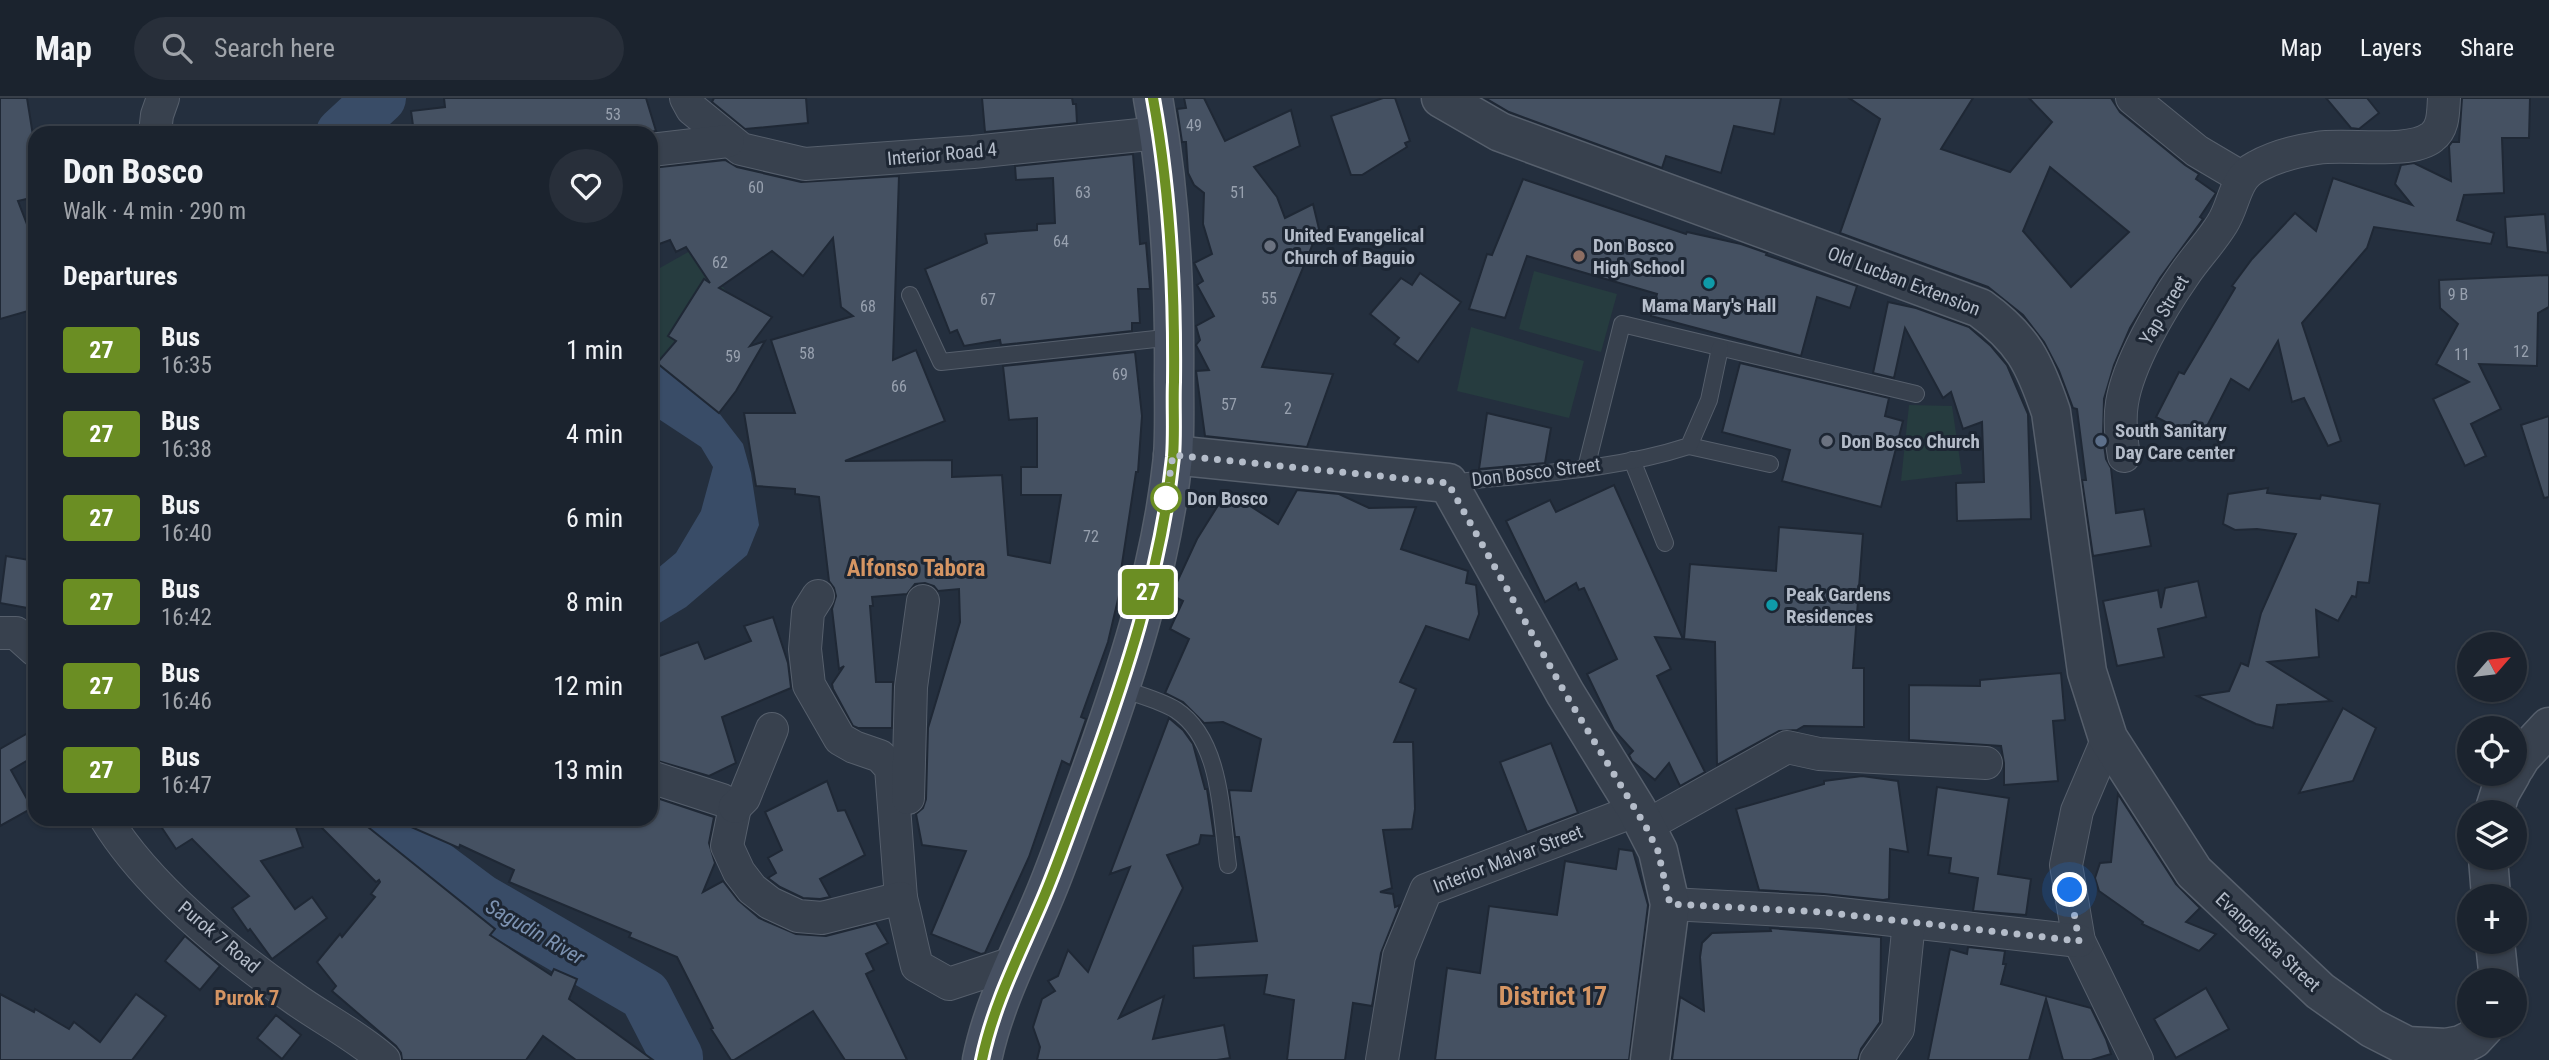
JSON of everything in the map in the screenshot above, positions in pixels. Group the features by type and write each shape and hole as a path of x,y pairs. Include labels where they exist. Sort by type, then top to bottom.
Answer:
{"main road":[{"path":"982,1060 986,1040 1013,963 1046,891 1120,688 1145,606 1165,509 1173,455 1174,337 1167,193 1156,115"}],"street":[{"path":"156,126 163,98"},
{"name":"Interior Road 4","path":"686,98 692,109 741,149 805,164 974,152 1156,115"},
{"name":"Old Lucban Extension","path":"1441,98 1500,132 1980,308 2005,326 2028,355 2051,412 2087,672 2108,738"},
{"path":"2133,98 2197,151 2241,177 2273,159 2318,147 2388,147 2431,139 2440,129 2444,98"},
{"name":"Interior Road 4","path":"658,149 728,141"},
{"name":"Yap Street","path":"2124,456 2120,429 2122,401 2140,349 2182,276 2223,223 2241,177"},
{"name":"Don Bosco Street","path":"1173,455 1448,483"},
{"path":"1448,483 1565,693 1642,818 1658,851 1670,904 1650,1060"},
{"path":"818,596 808,612 805,649 809,685 840,739 880,756 891,768 901,898 917,966 949,984 1013,963"},
{"path":"910,931 919,904 907,803 911,687 923,601"},
{"path":"0,633 16,633 28,644"},
{"path":"2527,751 2549,727"},
{"path":"772,729 744,798 735,807 727,846 739,872 752,889 770,903 799,916 822,918 901,898"},
{"path":"2108,738 2077,811 2066,865 2079,941 2137,1060"},
{"name":"Evangelista Street","path":"2108,738 2194,872 2320,991 2372,1028 2407,1046 2446,1048 2461,1045 2474,1038"},
{"name":"Interior Malvar Street","path":"1382,1060 1399,956 1426,890 1642,818 1787,747 1819,754 1986,762"},
{"path":"658,780 722,800 735,807"},
{"name":"Purok 7 Road","path":"112,826 157,883 202,926 291,996 372,1049 384,1060"},
{"path":"1670,904 1822,912 2079,941"},
{"path":"1876,1060 1898,1029 1909,922"}],"lane":[{"path":"910,295 941,362 1174,337"},
{"path":"1586,468 1622,324 1916,394"},
{"path":"1689,446 1709,400 1720,348"},
{"name":"Don Bosco Street","path":"1448,483 1586,468 1654,457 1689,446 1770,464"},
{"path":"1632,460 1665,543"},
{"path":"1120,688 1175,709 1193,724 1208,747 1219,795 1228,865"}],"green space":[{"path":"690,251 730,295 676,341 658,362 658,269"},
{"path":"1534,271 1617,294 1601,352 1519,329"},
{"path":"1471,327 1584,361 1569,418 1457,391"},
{"path":"1909,405 1952,406 1962,474 1901,481"}],"water":[{"path":"658,365 719,413 743,444 751,473 759,525 747,555 686,607 658,624 658,568 676,553 701,511 713,467 701,447 658,419"}],"building":[{"path":"0,98 27,98 31,126 28,126 28,199 18,201 28,227 28,311 0,319"},
{"path":"444,98 646,98 654,126 413,126 411,111 445,107"},
{"path":"714,98 806,98 808,123 745,129 712,102"},
{"path":"982,98 1072,98 1073,104 1076,104 1077,123 985,132"},
{"path":"1184,98 1204,98 1225,141 1291,110 1300,146 1254,167 1277,197 1285,218 1313,204 1319,229 1262,367 1333,374 1307,447 1205,436 1196,371 1209,370 1196,345 1200,340 1196,326 1214,316 1197,285 1203,281 1194,263 1212,254 1203,224 1204,193 1194,185 1188,173 1186,142 1182,142 1177,109 1186,108"},
{"path":"1383,98 1395,98 1410,141 1405,143 1407,147 1362,175 1351,175 1331,116"},
{"path":"1485,98 1781,98 1774,134 1734,126 1721,173 1666,156 1662,168 1509,112"},
{"path":"1849,98 1973,98 1941,149 2010,172 2052,122 2029,98 2111,98 2120,112 2199,174 2196,179 2216,193 2200,217 2203,219 2160,278 2130,328 2114,365 2104,399 2103,438 2106,459 2111,468 2116,513 2144,509 2151,546 2093,556 2082,480 2086,480 2077,409 2073,408 2044,342 2023,315 1988,287 1840,233 1880,119","holes":["2050,167 2129,232 2071,287 2023,231"]},
{"path":"2326,98 2367,98 2379,113 2359,129 2351,128"},
{"path":"2462,98 2530,98 2529,138 2502,138 2504,193 2464,195 2457,220 2494,233 2491,244 2374,227 2367,248 2302,323 2341,441 2328,446 2304,398 2292,402 2278,341 2249,390 2231,379 2200,440 2156,417 2179,372 2184,374 2235,288 2232,286 2252,259 2295,213 2316,231 2333,178 2412,205 2395,184 2401,165 2414,163 2451,181 2449,146 2452,142 2459,142"},
{"path":"1133,154 1140,244 1146,243 1150,289 1138,289 1140,323 1132,323 1132,331 1001,345 1000,340 964,346 957,330 950,333 925,269 987,243 985,234 1037,230 1037,224 1055,223 1053,178 1016,180 1015,166"},
{"path":"725,160 737,167 801,182 899,176 893,360 916,350 945,421 845,461 952,460 952,477 1002,475 1008,555 1050,563 1061,495 1021,495 1021,467 1037,467 1037,418 1009,420 1003,366 1135,352 1142,416 1138,472 1120,577 1123,578 1108,642 1081,717 1086,719 1070,765 1062,761 1029,857 985,953 981,954 931,934 966,851 922,845 916,814 923,808 926,799 928,728 960,622 959,589 938,591 934,586 925,583 915,584 907,594 872,597 873,606 870,606 876,682 893,682 892,728 853,726 832,684 844,666 839,669 832,609 836,596 829,581 819,497 795,494 795,489 756,486 744,413 795,413 771,340 853,316 841,307 833,238 803,276 772,251 719,288 772,317 750,346 765,341 736,391 719,413 658,364 676,341 668,336 704,279 710,283 686,247 676,252 670,240 658,244 658,167"},
{"path":"1523,179 1686,234 1687,232 1741,244 1857,286 1850,308 1817,297 1801,356 1651,316 1657,294 1527,256 1505,318 1469,309 1487,254 1492,255"},
{"path":"2545,214 2548,253 2507,247 2505,217"},
{"path":"1420,273 1461,302 1418,362 1394,344 1399,338 1370,314 1401,278 1412,285"},
{"path":"2549,275 2549,307 2538,313 2537,366 2479,364 2501,409 2471,424 2486,456 2465,466 2433,399 2469,382 2436,364 2458,324 2440,308 2439,280"},
{"path":"1888,302 1916,308 1969,327 1991,346 2007,365 2028,414 2031,519 1957,521 1956,483 1984,482 1982,422 1963,429 1951,392 1943,398 1905,328 1894,378 1873,373"},
{"name":"Don Bosco Church","path":"1740,363 1889,398 1885,416 1903,421 1881,507 1782,481 1790,450 1722,432"},
{"path":"1487,413 1551,428 1545,463 1479,469"},
{"path":"2549,416 2549,497 2544,498 2521,425"},
{"path":"1614,485 1683,639 1655,637 1671,669 1657,676 1705,772 1680,786 1669,763 1655,780 1632,761 1629,755 1633,751 1614,730 1587,674 1617,659 1584,588 1579,590 1576,583 1545,602 1506,521 1550,500 1556,512"},
{"path":"2268,488 2267,493 2320,499 2321,495 2380,504 2369,583 2358,582 2356,597 2352,596 2338,621 2316,610 2319,657 2268,662 2331,701 2277,705 2273,728 2256,724 2197,696 2229,691 2241,663 2248,666 2261,613 2296,534 2257,529 2235,530 2223,524 2228,494"},
{"path":"1297,490 1339,494 1369,508 1416,507 1401,549 1468,571 1466,583 1476,585 1479,614 1469,640 1426,626 1400,682 1416,689 1394,742 1413,742 1415,809 1412,829 1383,830 1392,888 1380,892 1393,894 1395,907 1400,905 1381,953 1372,1006 1353,1003 1345,1060 1287,1060 1294,1000 1264,994 1267,975 1194,978 1193,946 1257,941 1239,837 1235,837 1229,790 1251,791 1261,739 1223,722 1204,723 1183,702 1165,693 1189,639 1170,629 1183,601 1171,595 1197,539 1227,491 1278,524"},
{"path":"1779,527 1863,534 1853,668 1864,668 1864,727 1804,726 1797,730 1779,731 1717,765 1715,642 1684,639 1690,564 1776,571"},
{"path":"6,556 28,560 28,608 0,603"},
{"path":"2198,581 2206,617 2158,629 2164,657 2117,666 2103,601 2158,590 2161,608 2165,588"},
{"path":"773,617 788,663 791,688 722,717 736,763 709,776 658,761 658,656 698,642 705,659 751,641 744,626"},
{"path":"2061,673 2065,720 2053,721 2058,781 2004,785 2001,746 1909,740 1909,685 1980,686 1980,680"},
{"path":"2343,708 2376,728 2353,781 2299,793"},
{"path":"1169,718 1183,730 1193,744 1207,789 1214,836 1201,835 1199,844 1167,855 1183,888 1119,1018 1164,996 1153,1039 1224,1025 1230,1058 1037,1060 1040,1047 1033,1027 1042,999 1055,991 1048,981 1058,976 1068,950 1088,972 1130,867 1110,874"},
{"path":"28,733 28,760 11,770 28,801 28,810 0,826 0,749"},
{"path":"1551,743 1578,813 1527,832 1500,762"},
{"path":"1862,776 1898,781 1908,852 1890,849 1889,899 1759,890 1736,809 1824,784 1824,781"},
{"path":"827,781 838,811 845,810 865,855 820,879 830,897 803,898 768,878 776,873 768,858 782,850 765,812"},
{"path":"1937,787 2009,798 1998,874 2031,879 2026,915 1973,911 1978,878 1949,873 1951,858 1928,855"},
{"path":"2118,794 2176,884 2200,908 2186,922 2216,934 2199,951 2142,924 2143,922 2099,891 2095,878 2100,863 2111,862"},
{"path":"658,798 714,817 709,843 715,863 703,892 723,881 738,900 759,918 796,934 826,936 876,923 888,943 866,954 874,970 866,974 907,1060 845,1060 813,1011 731,1060 711,1029 713,1028 677,957 629,937 631,933 509,882 514,870 460,845 459,848 409,826 658,826"},
{"path":"161,826 296,826 303,847 261,861 295,909 312,897 327,918 272,959 232,908 249,896 192,839 176,849"},
{"path":"320,826 367,826 495,929 490,935 551,975 554,969 577,979 569,999 653,1060 576,1060 543,1036 526,1060 402,1060 396,1046 332,991 336,986 317,962 375,897 371,894 380,882 376,882"},
{"path":"1619,849 1633,851 1648,905 1629,1060 1435,1060 1447,968 1480,973 1489,906 1557,915 1565,861 1616,869"},
{"path":"1770,928 1881,937 1880,1022 1861,1049 1858,1060 1672,1060 1680,997 1704,1011 1700,957 1702,943 1712,933 1771,931"},
{"path":"185,936 220,966 200,990 165,961"},
{"path":"1968,947 2005,951 2003,964 2006,964 2001,984 2091,1008 2111,1054 2091,1060 2063,1060 2046,999 2029,1060 1928,1060 1950,949 1967,954"},
{"path":"2206,988 2229,1029 2176,1058 2154,1019"},
{"path":"0,994 34,1012 35,1009 69,1029 74,1022 100,1042 136,994 166,1016 132,1060 0,1060"},
{"path":"276,1015 301,1035 282,1059 257,1038"}],"waterway":[{"name":"Sagudin River","path":"350,126 380,98"},
{"name":"Sagudin River","path":"381,826 481,900 645,995 677,1060"}],"bus line":[{"name":"27","path":"982,1060 986,1040 1013,963 1046,891 1120,688 1145,606 1165,509 1173,455 1174,337 1167,193 1153,98"}],"place":[{"name":"United Evangelical Church of Baguio","path":"1270,246"},
{"name":"Don Bosco High School","path":"1579,256"},
{"name":"Mama Mary's Hall","path":"1709,283"},
{"name":"Don Bosco Church","path":"1827,441"},
{"name":"South Sanitary Day Care center","path":"2101,441"},
{"name":"Don Bosco","path":"1166,498"},
{"name":"Peak Gardens Residences","path":"1772,605"}],"district":[{"name":"Alfonso Tabora","path":"916,568"},
{"name":"District 17","path":"1553,996"},
{"name":"Purok 7","path":"247,998"}],"route":[{"path":"1166,498 1173,455 1448,483 1565,693 1646,827 1658,851 1670,904 1822,912 2079,941 2070,890"}]}
